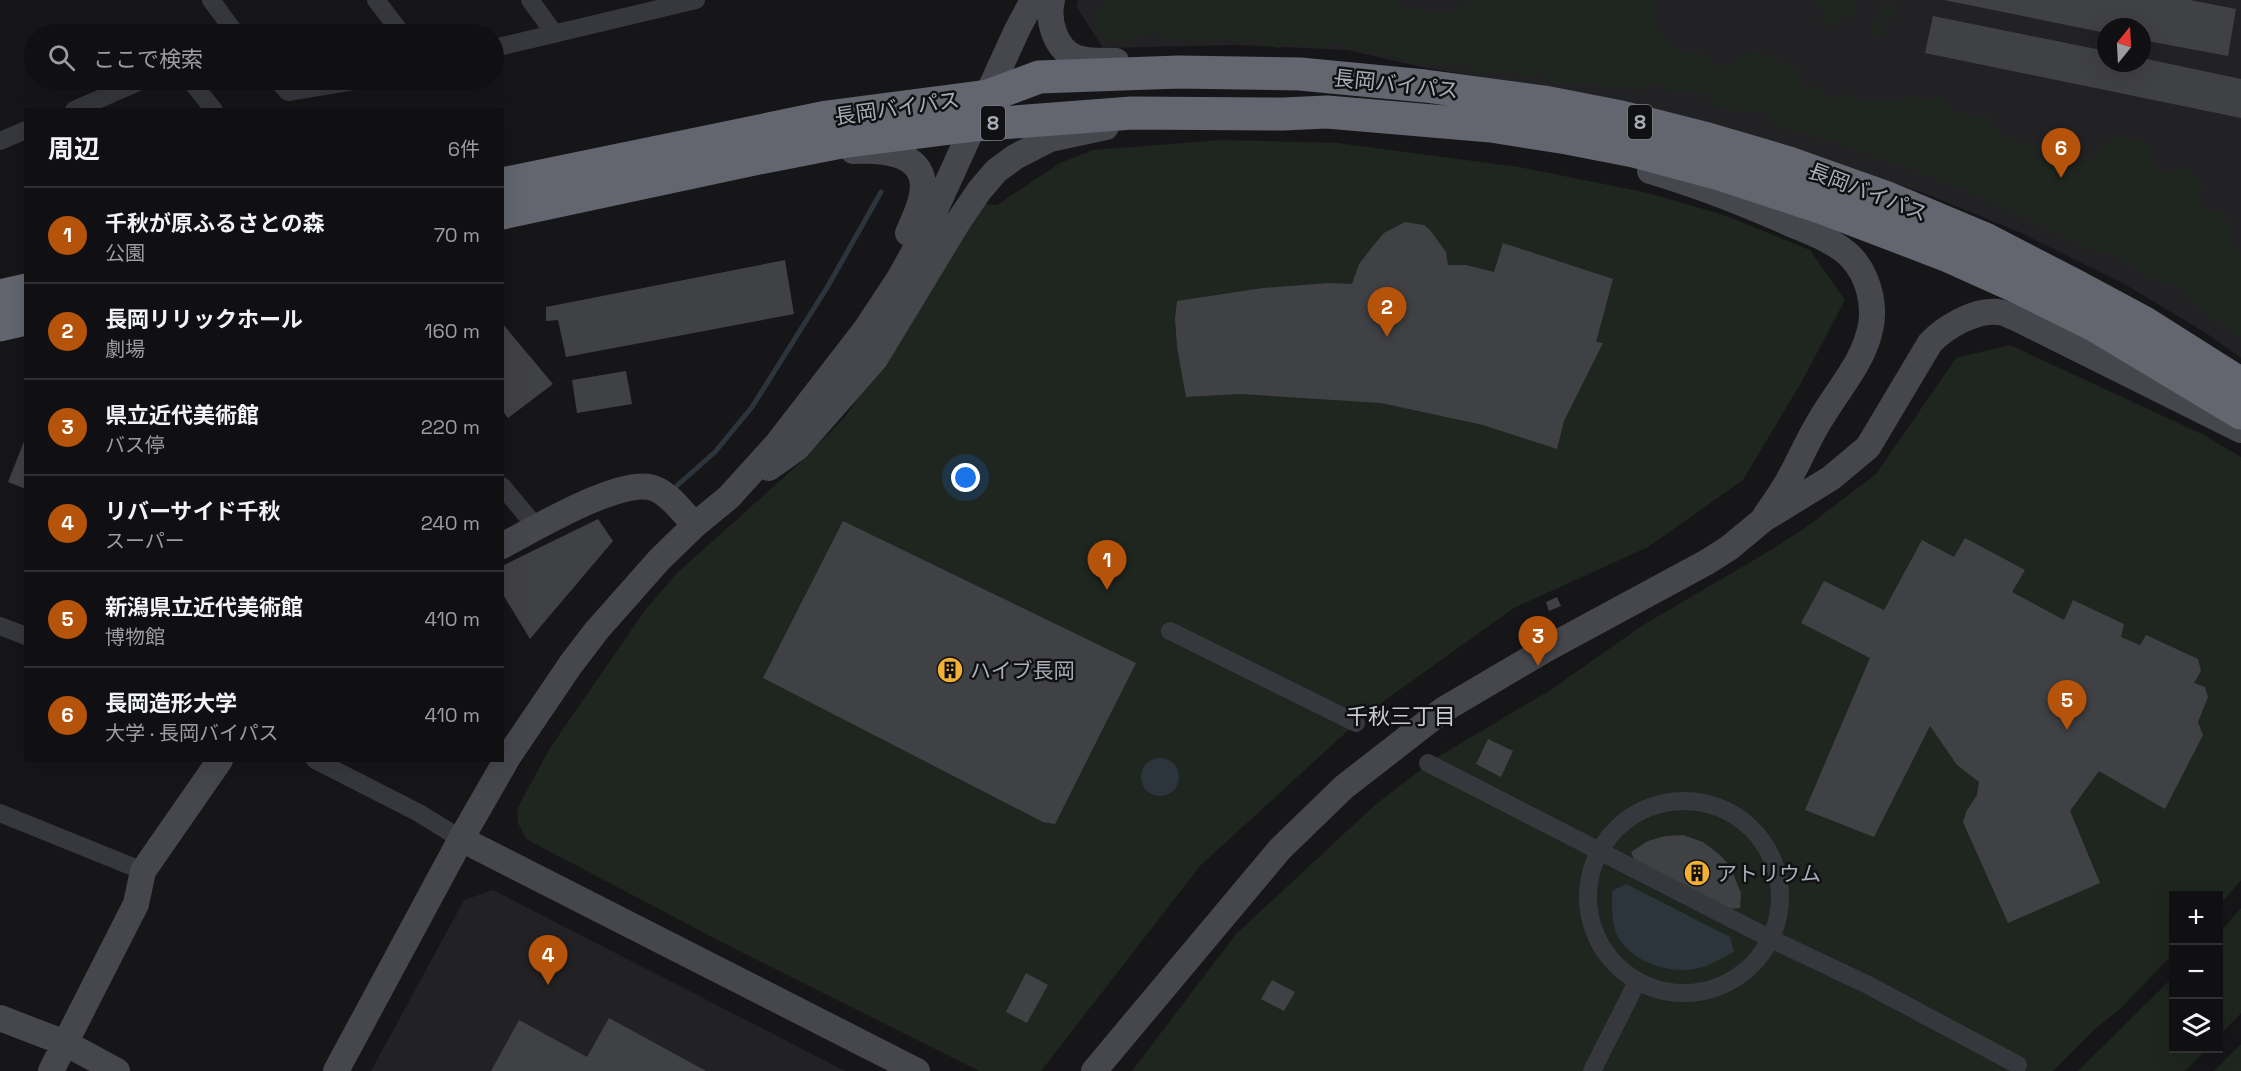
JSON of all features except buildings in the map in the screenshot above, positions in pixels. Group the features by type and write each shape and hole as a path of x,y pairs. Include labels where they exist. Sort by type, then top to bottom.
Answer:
{"highway":[{"name":"長岡バイパス","path":"504,213 841,142 981,110 1039,77 1179,72 1300,74 1425,86 1544,102 1621,117 1789,163 1885,197 1985,238 2144,322 2241,384"},
{"name":"長岡バイパス","path":"504,184 827,117 981,110 1283,114 1327,112 1491,126 1567,138 1666,160 1775,191 1879,229 1946,255 2096,326 2241,413"},
{"path":"0,296 24,290"},
{"path":"0,325 24,320"}],"street":[{"path":"211,0 229,24"},
{"path":"376,0 394,24"},
{"path":"530,0 555,34"},
{"path":"729,496 777,444 866,329 899,279 925,232 1017,30 1033,0"},
{"path":"1052,0 1050,19 1052,28 1064,49 1074,57 1091,61 1254,61 1300,74"},
{"path":"504,46 688,1"},
{"path":"79,108 120,90"},
{"path":"198,90 212,108"},
{"path":"336,1071 461,839 527,726 571,664 597,630 659,560 729,496 797,448 875,359 979,190 996,171 1015,157 1050,139 1126,123 1192,113"},
{"path":"1491,126 1539,145 1676,178 1766,213 1829,241 1853,259 1867,282 1872,304 1872,324 1866,345 1858,363 1821,417 1788,482 1764,519"},
{"path":"0,141 24,131"},
{"path":"764,157 864,150 883,152 902,156 915,165 922,178 922,194 907,233 871,294 803,392 777,444"},
{"path":"1094,1071 1280,849 1315,813 1353,780 1443,710 1548,648 1707,562 1729,548 1764,519 1831,478 1868,447 1930,343 1941,331 1966,319 1997,311 2078,348 2241,430"},
{"path":"504,545 612,493 632,488 649,487 664,494 695,525"},
{"path":"504,488 537,528"},
{"path":"0,626 24,635"},
{"path":"1170,631 1356,723"},
{"path":"51,1071 136,904 143,871 219,762"},
{"path":"319,762 419,813 461,839 917,1071"},
{"path":"1428,764 1858,981 2018,1065"},
{"path":"1690,802 1706,804 1729,813 1755,834 1766,847 1776,869 1780,890 1778,916 1771,939 1758,959 1739,974 1704,992 1683,994 1637,982 1619,968 1592,924 1588,901 1589,881 1598,851 1614,829 1634,814 1657,805 1690,802"},
{"path":"0,813 143,871"},
{"path":"1592,1071 1637,982"},
{"path":"0,1018 64,1043 117,1071"}],"shaded area":[{"path":"1078,0 2241,0 2241,358 2206,333 2126,285 2021,233 1929,195 1729,128 1631,103 1422,67 1347,50 1236,45 1103,48 1076,6"},
{"path":"1107,0 1394,0 1403,8 1419,7 1436,14 1454,11 1474,0 1652,0 1659,32 1669,44 1688,53 1705,54 1720,69 1754,51 1797,68 1804,87 1819,87 1830,100 1851,93 1863,102 1884,99 1900,102 1913,96 1925,100 1938,97 1955,112 1974,116 1990,116 1996,132 2012,141 2033,144 2040,156 2050,159 2061,157 2071,165 2082,164 2117,135 2131,139 2141,138 2161,172 2180,167 2199,177 2203,188 2199,199 2205,209 2225,212 2232,242 2241,258 2241,337 2192,304 2186,291 2145,276 2119,257 2087,249 2039,224 1938,179 1840,144 1778,127 1763,112 1748,113 1714,105 1705,93 1672,92 1658,83 1640,90 1598,86 1584,81 1568,87 1548,81 1541,73 1524,79 1516,69 1507,76 1498,72 1481,74 1470,65 1446,66 1419,63 1373,51 1352,50 1345,44 1329,43 1323,49 1289,44 1280,48 1266,46 1252,39 1238,43 1224,39 1206,42 1166,39 1153,32 1117,44 1100,38 1096,15"},
{"path":"1814,0 1857,1 1855,15 1841,18 1834,28 1821,23 1822,17 1830,8 1816,4"},
{"path":"1884,2 1892,4 1898,11 1883,25 1886,35 1876,36 1869,32 1873,22 1883,18 1880,13"},
{"path":"1222,140 1337,143 1519,167 1648,193 1724,215 1810,250 1845,300 1802,381 1743,480 1648,547 1514,608 1366,714 1200,866 1041,1071 979,1071 735,949 526,839 518,823 517,809 550,748 646,609 677,573 803,460 844,418 888,356 980,204 997,205 1060,163 1093,150"},
{"path":"2010,345 2204,435 2241,457 2241,880 2223,901 2223,891 2169,891 2169,958 2118,1011 2096,1028 2053,1071 1132,1071 1236,934 1375,805 1436,758 1552,689 1643,625 1771,550 1809,525 1876,474 1956,358"},
{"path":"1160,758 1174,763 1179,777 1174,791 1160,796 1146,791 1141,777 1146,763"},
{"path":"1626,884 1730,937 1734,952 1704,967 1689,970 1654,965 1633,954 1618,937 1612,914 1612,891"},
{"path":"493,890 845,1071 371,1071 464,900"},
{"path":"2241,908 2241,1013 2223,1032 2223,945 2223,928"},
{"path":"2169,981 2169,1053 2203,1053 2185,1071 2078,1071"},
{"path":"2241,1044 2241,1071 2214,1071"}],"waterway":[{"path":"672,490 715,452 752,407 828,286 881,192"}],"place":[{"name":"長岡造形大学","path":"2061,178"},
{"name":"長岡リリックホール","path":"1387,337"},
{"name":"千秋が原ふるさとの森","path":"1107,590"},
{"name":"県立近代美術館","path":"1538,666"},
{"name":"ハイブ長岡","path":"950,670"},
{"name":"新潟県立近代美術館","path":"2067,730"},
{"name":"アトリウム","path":"1697,873"},
{"name":"リバーサイド千秋","path":"548,985"}],"district":[{"name":"千秋三丁目","path":"1401,716"}]}
